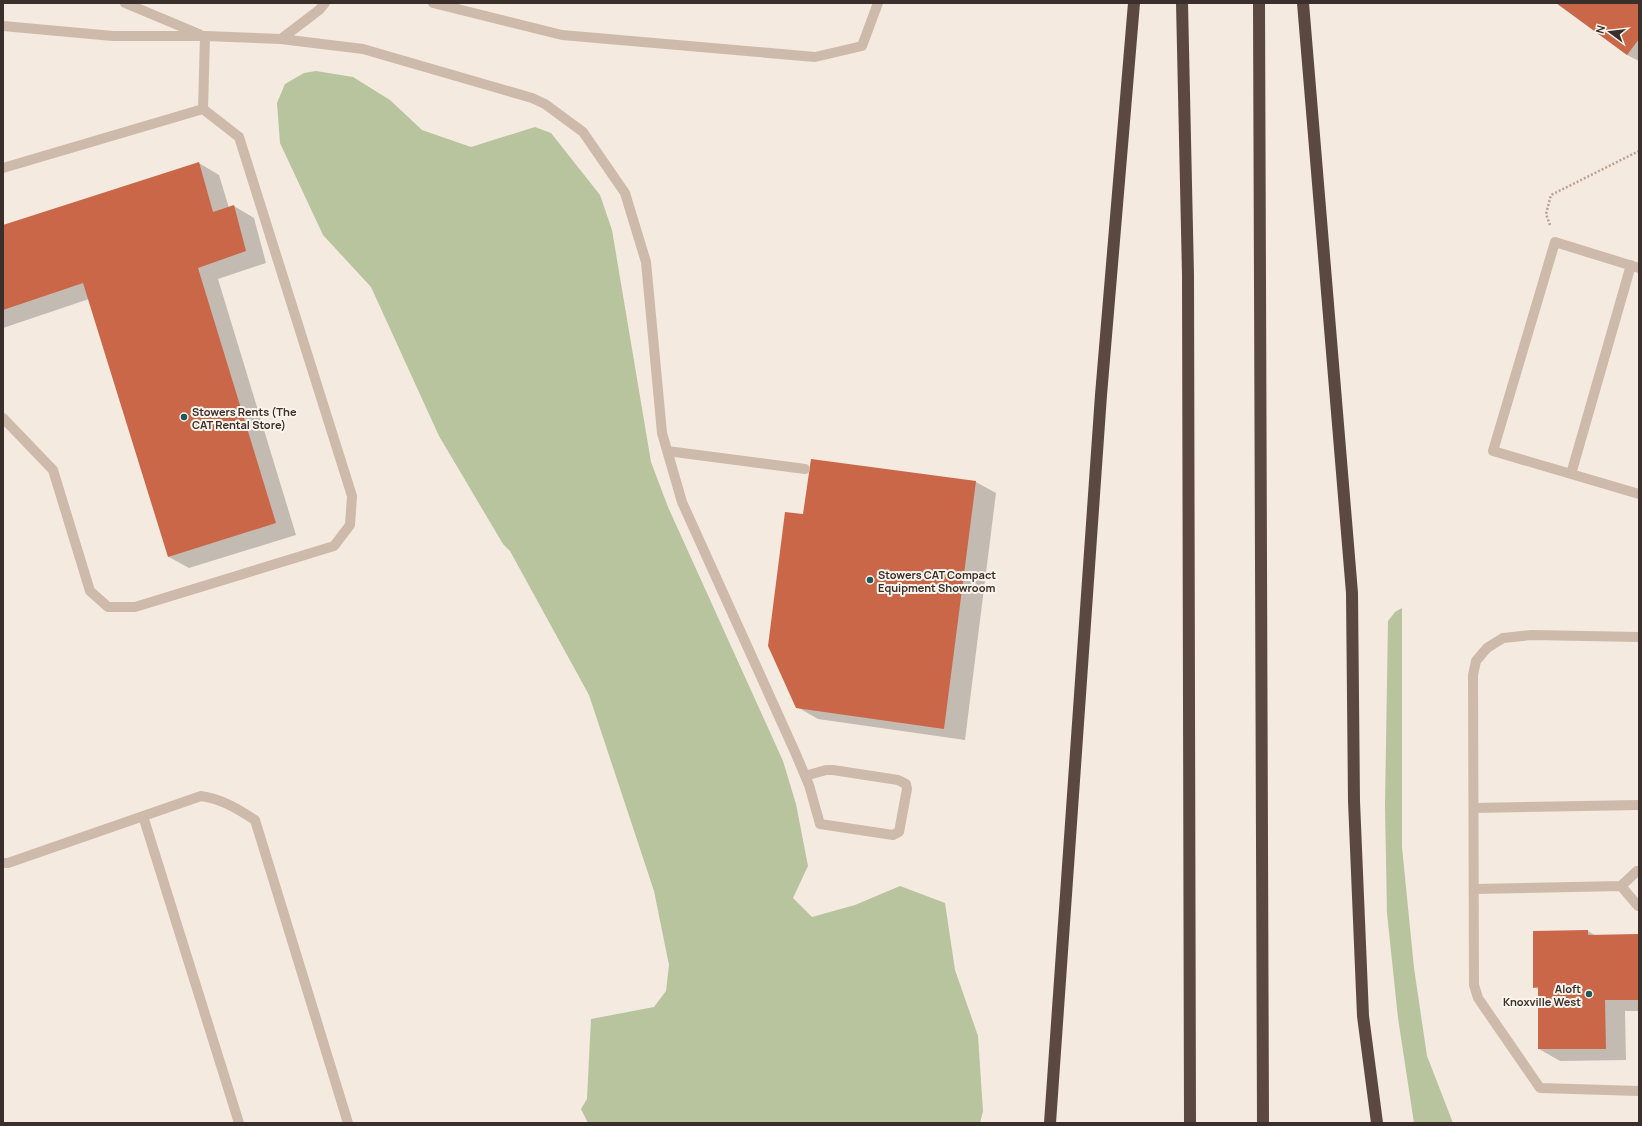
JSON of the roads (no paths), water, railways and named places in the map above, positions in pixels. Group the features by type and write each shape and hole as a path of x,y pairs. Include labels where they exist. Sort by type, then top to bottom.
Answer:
{"highway":[{"path":"1050,1123 1101,395 1134,3"},
{"path":"1182,3 1188,275 1190,1123"},
{"path":"1259,3 1263,1123"},
{"path":"1303,3 1352,593 1354,800 1363,1008 1377,1123"}],"lane":[{"path":"125,3 205,36"},
{"path":"282,39 319,10 325,3"},
{"path":"433,3 562,35 815,57 862,46 878,3"},
{"path":"3,26 113,36 205,36 282,39 363,49 532,98 545,104 583,132 625,193 646,262 662,433 682,502 805,776 817,809 820,824 893,835 899,832 907,789 906,784 903,782 832,770 826,770 805,776"},
{"path":"203,109 205,36"},
{"path":"3,168 203,109"},
{"path":"3,418 53,470 90,591 108,606 135,607 334,546 350,525 352,496 239,137 203,109"},
{"path":"1571,474 1635,267 1556,242 1493,451 1571,474 1639,494"},
{"path":"667,451 805,469"},
{"path":"1639,637 1532,635 1504,638 1487,648 1476,661 1473,674 1474,985 1478,998 1540,1088 1639,1091"},
{"path":"3,863 8,863 202,796 214,798 238,809 255,820 348,1123"},
{"path":"1474,808 1639,805"},
{"path":"143,816 239,1123"},
{"path":"1474,889 1621,886 1637,871 1639,871"},
{"path":"1621,886 1638,906"}],"place":[{"name":"Stowers Rents (The CAT Rental Store)","path":"184,417"},
{"name":"Stowers CAT Compact Equipment Showroom","path":"870,580"},
{"name":"Aloft Knoxville West","path":"1589,994"}]}
